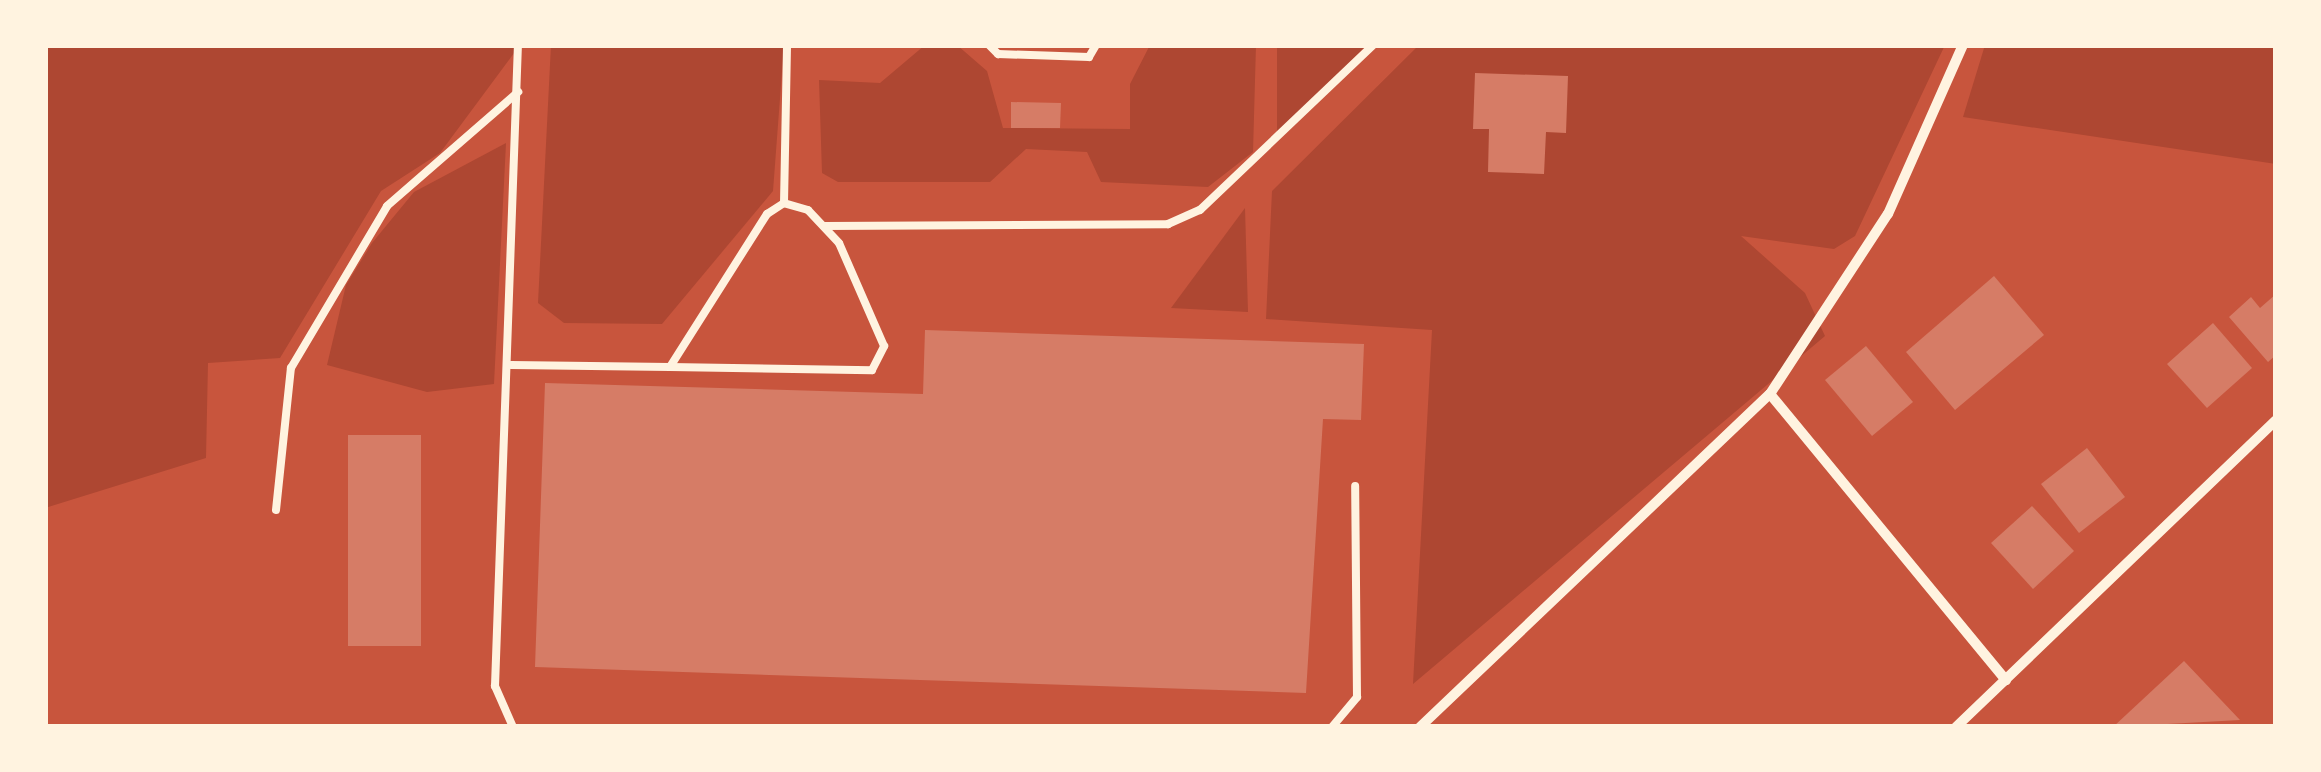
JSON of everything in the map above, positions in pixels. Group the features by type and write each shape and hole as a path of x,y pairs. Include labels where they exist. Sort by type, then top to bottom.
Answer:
{"street":[{"path":"1420,727 1770,394 1888,214 1963,45"},
{"path":"1770,394 2006,680"},
{"path":"1956,727 2276,420"}],"lane":[{"path":"513,727 495,686 511,364 518,45"},
{"path":"784,203 788,45"},
{"path":"989,45 998,54 1090,57 1096,45"},
{"path":"824,226 1168,224 1200,210 1372,45"},
{"path":"276,510 291,368 386,206 518,92"},
{"path":"511,364 872,370 884,362 847,260 824,226 784,203"},
{"path":"670,367 766,214 784,203"},
{"path":"1332,727 1357,697 1354,486"}],"shaded area":[{"path":"45,45 520,45 440,153 381,191 280,358 208,363 206,458 45,508"},
{"path":"551,45 784,45 773,191 662,324 564,323 538,303"},
{"path":"925,45 957,45 987,71 1003,128 1130,129 1130,84 1150,45 1256,45 1253,152 1208,187 1101,182 1087,152 1026,149 990,182 838,182 822,173 819,80 880,83"},
{"path":"1277,45 1367,45 1277,133"},
{"path":"1419,45 1945,45 1855,236 1834,249 1741,236 1805,293 1825,336 1413,684 1432,330 1266,319 1272,191"},
{"path":"1985,45 2276,45 2276,164 1963,117"},
{"path":"506,143 494,384 427,392 327,365 346,285 372,243 414,192"},
{"path":"1245,208 1248,312 1171,308"}],"building":[{"path":"1475,73 1568,76 1566,133 1546,132 1544,174 1488,172 1489,129 1473,129"},
{"path":"1011,102 1061,103 1060,128 1011,128"},
{"path":"1994,276 2044,335 1955,410 1906,352"},
{"path":"2276,294 2276,355 2268,362 2229,317 2251,297 2260,308"},
{"path":"2213,323 2252,368 2207,408 2167,364"},
{"path":"925,330 1364,344 1361,420 1323,419 1306,693 535,667 545,383 923,394"},
{"path":"1866,346 1913,402 1872,436 1825,380"},
{"path":"348,435 421,435 421,646 348,646"},
{"path":"2087,448 2125,497 2079,533 2041,484"},
{"path":"2032,506 2074,551 2033,589 1991,543"},
{"path":"2184,661 2240,720 2113,727"}]}
